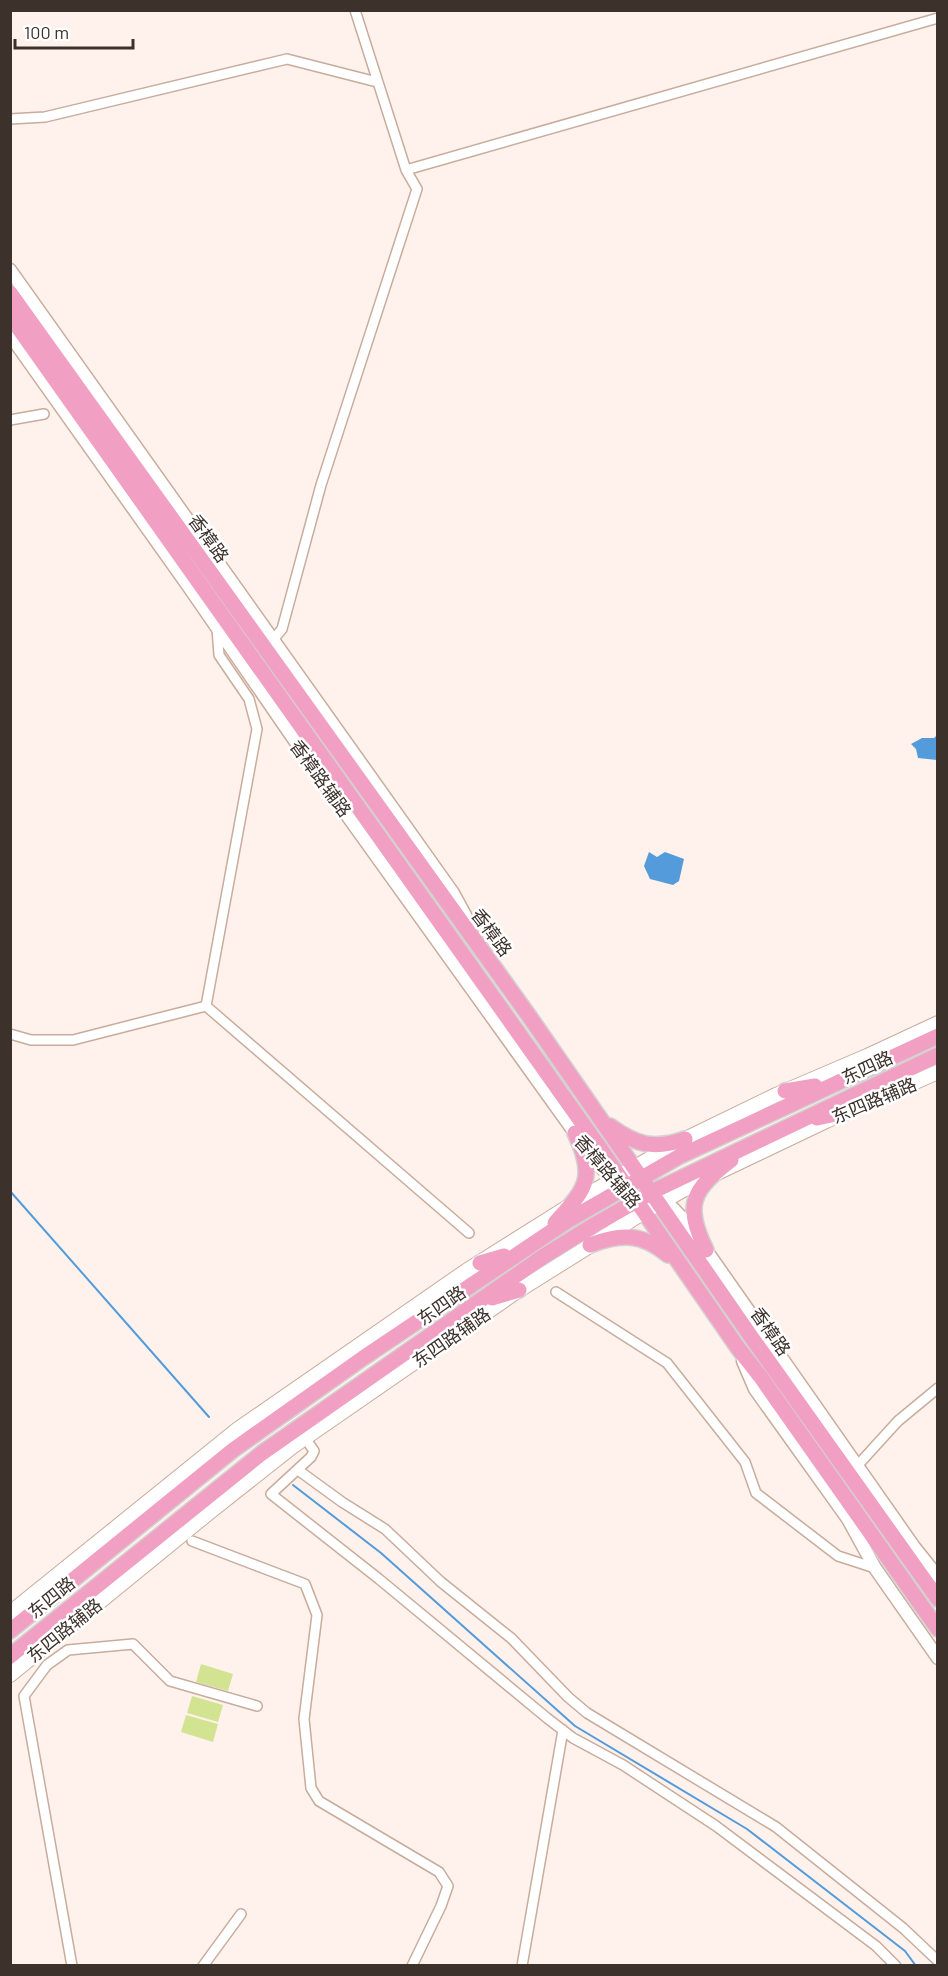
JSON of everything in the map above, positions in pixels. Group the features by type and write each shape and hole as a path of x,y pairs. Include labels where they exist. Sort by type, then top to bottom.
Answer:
{"main road":[{"name":"香樟路","path":"10,293 639,1174 658,1197 938,1599"},
{"name":"香樟路","path":"10,316 938,1629"},
{"path":"171,544 189,587"},
{"path":"599,1117 626,1137 643,1144 662,1146 685,1139 938,1023"},
{"name":"东四路","path":"10,1631 233,1450 620,1182 938,1036"},
{"name":"东四路","path":"10,1656 262,1453 541,1258 638,1205 658,1197 754,1142 938,1055"},
{"name":"东四路辅路","path":"658,1197 713,1175 938,1072"},
{"path":"785,1092 836,1083"},
{"path":"797,1122 846,1113"},
{"path":"540,1239 581,1191 586,1172 584,1154 575,1133"},
{"path":"639,1174 685,1139"},
{"path":"706,1250 696,1226 694,1205 700,1188 754,1142"},
{"path":"10,1613 238,1429 480,1263 572,1204 620,1182"},
{"name":"东四路辅路","path":"10,1675 219,1504 304,1438 519,1290 590,1245 638,1205"},
{"path":"590,1245 615,1237 634,1237 661,1249 682,1268"},
{"path":"480,1263 522,1251"},
{"path":"480,1302 519,1290"}],"street":[{"path":"272,641 282,629 321,485 417,189 406,170 376,82 355,10"},
{"path":"406,170 938,18"},
{"path":"10,119 45,117 288,59 376,82"},
{"path":"10,270 453,893 484,954"},
{"name":"香樟路辅路","path":"10,335 189,587 322,781 593,1158 620,1182"},
{"path":"10,420 44,414"},
{"path":"206,1006 257,729 249,699 219,655 217,628"},
{"path":"10,1034 31,1040 73,1040 206,1006"},
{"path":"206,1006 469,1233"},
{"name":"香樟路辅路","path":"658,1197 687,1223 857,1466 938,1577"},
{"path":"556,1292 667,1363 745,1462 756,1493 838,1556 875,1568"},
{"name":"香樟路","path":"738,1348 755,1389 848,1519 875,1568 938,1658"},
{"path":"857,1466 898,1422 938,1389"},
{"path":"304,1438 314,1452 271,1494 563,1730 623,1765 716,1826 876,1946 896,1965"},
{"path":"298,1470 385,1529 441,1582 511,1638 568,1697 587,1713 776,1827 903,1928 938,1961"},
{"path":"192,1540 305,1584 317,1615 304,1719 311,1788 319,1802 439,1872 448,1886 441,1906 411,1965"},
{"path":"72,1965 24,1696 47,1665 68,1650 133,1644 170,1681 257,1707"},
{"path":"522,1965 563,1730"},
{"path":"203,1965 241,1914"}],"green space":[{"path":"201,1664 233,1674 228,1691 196,1682"},
{"path":"192,1696 223,1705 218,1722 187,1713"},
{"path":"186,1715 218,1724 213,1742 181,1732"}],"water":[{"path":"937,735 937,760 918,758 916,749 911,744 922,738 934,738"},
{"path":"649,852 657,857 665,852 684,859 679,881 673,885 650,879 644,866"}],"waterway":[{"path":"10,1191 209,1417"},
{"path":"293,1485 381,1553 575,1726 747,1829 905,1951 916,1966"}]}
